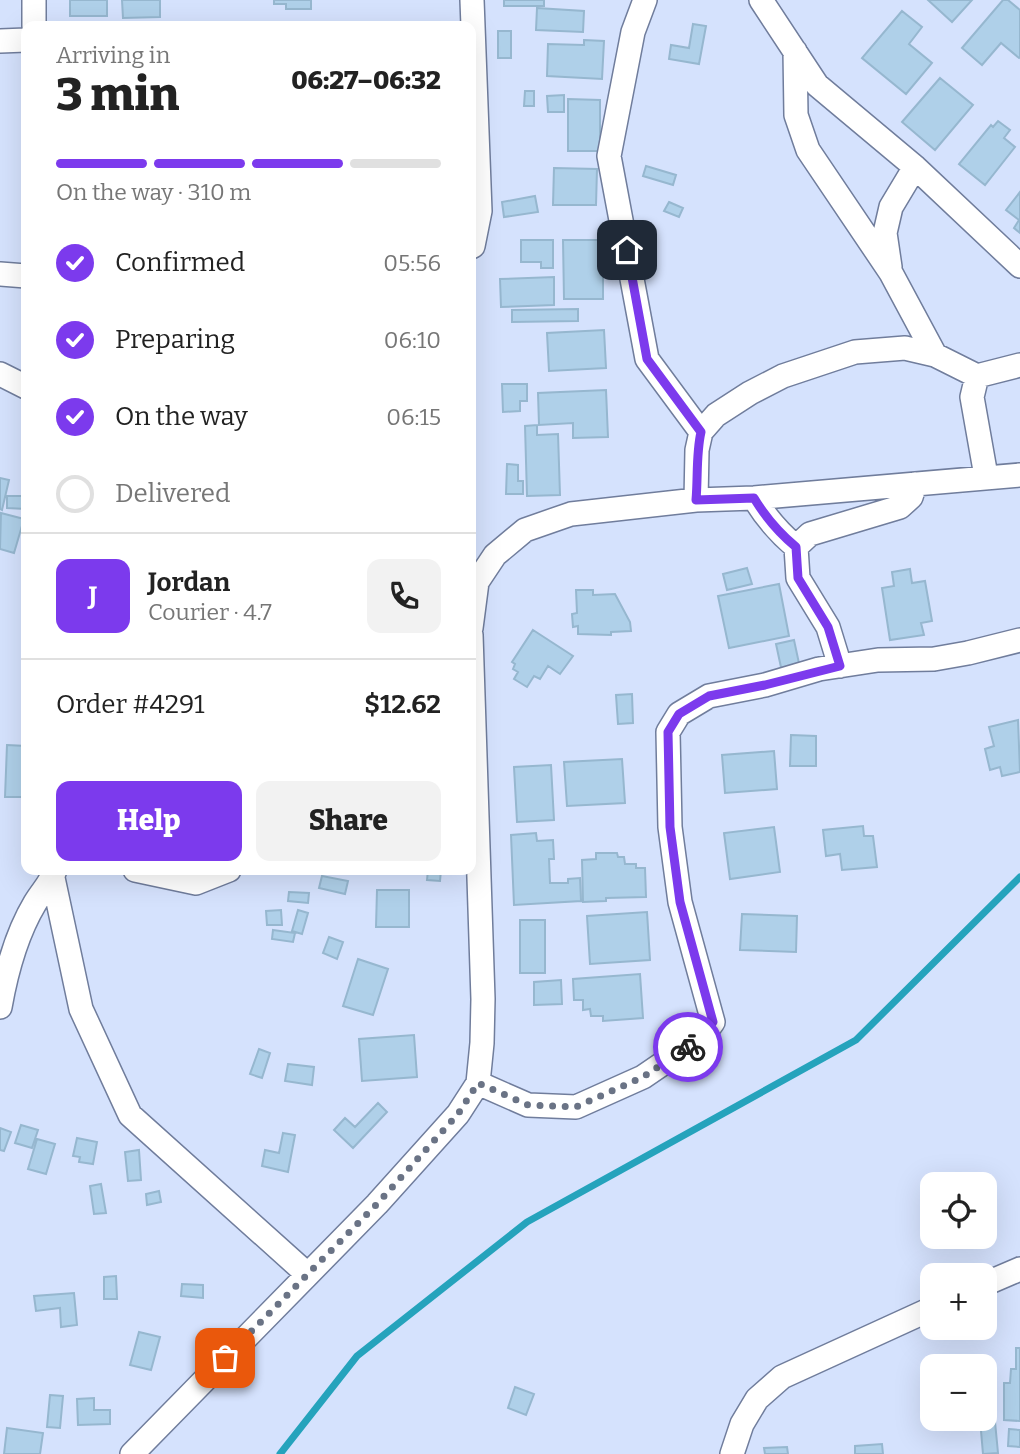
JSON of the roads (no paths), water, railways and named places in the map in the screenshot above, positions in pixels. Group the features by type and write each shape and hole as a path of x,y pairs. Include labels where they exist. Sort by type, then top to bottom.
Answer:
{"street":[{"path":"34,0 34,21"},
{"path":"472,0 472,21"},
{"path":"645,0 633,32 609,156 647,359 701,432"},
{"path":"761,0 817,85 915,167 1020,266"},
{"path":"0,41 21,40"},
{"path":"794,49 796,115 808,150 891,274 935,355"},
{"path":"476,121 480,211 476,231"},
{"path":"891,274 885,233 891,207 915,167"},
{"path":"0,274 21,275"},
{"path":"696,500 697,450 701,432 716,415 783,376 855,352 905,348 935,355 977,376 1020,365"},
{"path":"0,374 21,384"},
{"path":"977,376 972,397 986,476"},
{"path":"476,590 477,582 495,555 525,530 571,514 696,500 754,498 1020,475"},
{"path":"796,547 810,534 900,507 911,497 915,484"},
{"path":"754,498 780,534 796,547 798,578 828,627 840,666"},
{"path":"478,1083 528,1105 576,1107 643,1077 703,1036 713,1022 680,902 670,827 668,732 679,714 709,696 840,666 878,660 934,659 1020,640"},
{"path":"132,1454 377,1204 450,1123 478,1083 483,999 476,787"},
{"path":"0,1007 15,950 34,903 53,875"},
{"path":"54,875 82,1009 130,1115 307,1274"},
{"path":"158,875 196,883 216,875"},
{"path":"997,1279 1020,1269"},
{"path":"732,1454 741,1424 757,1398 782,1377 920,1314"}],"waterway":[{"path":"280,1454 357,1356 527,1222 856,1040 1020,877"}]}
